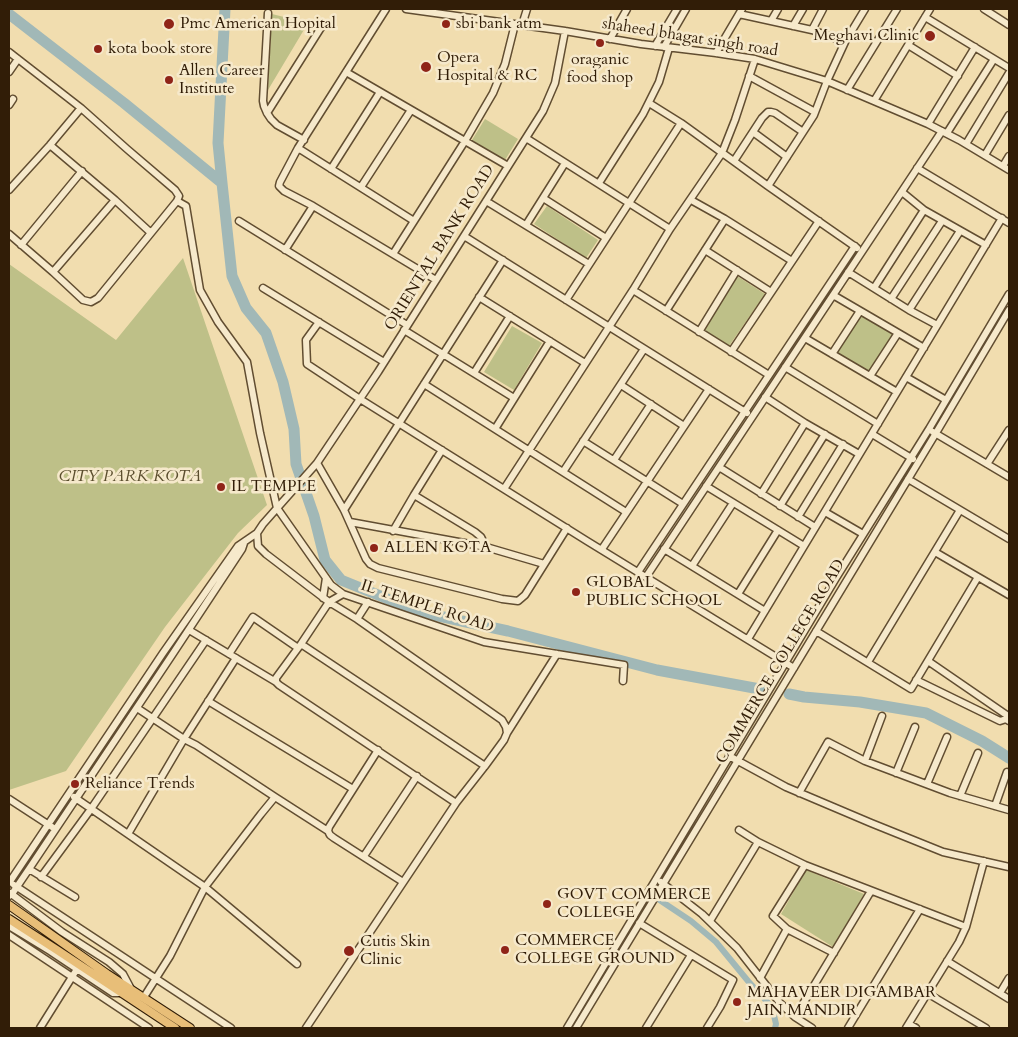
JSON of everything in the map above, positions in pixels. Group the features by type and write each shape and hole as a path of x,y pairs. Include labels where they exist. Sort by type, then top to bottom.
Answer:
{"main road":[{"path":"11,906 105,977"},
{"path":"9,919 127,991 175,1028"},
{"path":"127,991 144,997 190,1028"}],"street":[{"path":"386,9 298,148 279,186 284,191 313,206 436,280"},
{"name":"shaheed bhagat singh road","path":"406,9 426,10 655,46 755,59 827,81 928,124 1009,170"},
{"path":"393,254 465,141 493,93 518,24 527,9"},
{"path":"610,39 627,9"},
{"path":"655,46 677,9"},
{"path":"598,184 649,103 659,82 667,47 686,9"},
{"path":"771,21 778,9"},
{"path":"793,26 803,9"},
{"path":"812,30 823,9"},
{"path":"768,186 815,112 845,42 865,9"},
{"path":"848,90 897,9"},
{"path":"874,101 930,9"},
{"path":"985,9 1009,24"},
{"path":"716,53 740,12 812,30 845,42"},
{"path":"268,13 263,101 267,113 277,125 304,140"},
{"path":"925,17 1009,68"},
{"path":"267,113 322,26"},
{"name":"ORIENTAL BANK ROAD","path":"244,543 257,533 315,466 384,362 543,111 555,83 565,31"},
{"path":"908,46 958,76"},
{"path":"928,124 975,47"},
{"path":"9,52 81,108 175,190 179,196 177,201 98,298 91,302 83,300 9,234"},
{"path":"9,72 18,59"},
{"path":"504,489 670,230 722,153 755,59"},
{"path":"646,577 917,168 994,59"},
{"path":"346,72 508,166"},
{"path":"966,144 1009,73"},
{"path":"749,76 815,112"},
{"path":"331,168 380,92"},
{"path":"649,103 681,123 862,251"},
{"path":"9,190 81,108"},
{"path":"361,187 411,110"},
{"path":"734,161 765,114 771,112 803,132"},
{"path":"985,155 1009,115"},
{"path":"566,300 681,123"},
{"path":"753,132 787,157"},
{"path":"526,138 629,202 670,230"},
{"path":"50,144 151,233"},
{"path":"298,148 414,221"},
{"path":"1003,166 1009,156"},
{"path":"526,225 565,163"},
{"path":"917,168 1009,222"},
{"path":"21,245 82,171"},
{"path":"902,192 924,210 986,245"},
{"path":"543,198 606,238"},
{"path":"53,272 115,200"},
{"path":"691,200 792,260"},
{"path":"177,201 186,206 200,290 218,322 247,362 260,434 277,508"},
{"path":"486,201 589,264"},
{"path":"285,250 313,206"},
{"path":"874,288 924,210"},
{"path":"748,639 1002,218"},
{"path":"666,311 725,219"},
{"path":"239,221 514,398"},
{"path":"731,352 819,221"},
{"path":"892,298 942,221"},
{"path":"909,310 960,231"},
{"path":"464,236 752,417"},
{"path":"638,572 855,246"},
{"path":"705,250 771,292"},
{"path":"344,510 503,260"},
{"path":"699,332 737,270"},
{"path":"848,272 937,325"},
{"path":"263,288 384,362"},
{"path":"633,290 769,375"},
{"path":"566,1028 1009,294"},
{"path":"833,295 924,348"},
{"path":"479,297 585,363"},
{"name":"COMMERCE COLLEGE ROAD","path":"576,1028 1009,310"},
{"path":"832,354 860,311"},
{"path":"474,373 510,316"},
{"path":"319,322 306,340 307,364 504,489 794,668"},
{"path":"870,376 898,333"},
{"path":"804,338 897,392"},
{"path":"495,429 550,341"},
{"path":"563,472 644,349"},
{"path":"785,367 878,424"},
{"path":"906,376 946,400"},
{"path":"424,384 626,512"},
{"path":"620,384 684,426"},
{"path":"602,550 708,389"},
{"path":"765,397 859,454"},
{"path":"614,460 651,404"},
{"path":"761,494 805,423"},
{"path":"929,429 1009,477"},
{"path":"988,464 1009,430"},
{"path":"780,506 825,434"},
{"path":"872,434 919,462"},
{"path":"584,440 684,504"},
{"path":"798,517 843,444"},
{"path":"393,531 442,450"},
{"path":"315,466 344,510 370,564 378,568 502,600 518,601 525,595 567,528"},
{"path":"718,467 815,527"},
{"path":"908,479 1009,539"},
{"path":"706,486 804,546"},
{"path":"414,496 475,532 481,537 486,547"},
{"path":"692,566 733,503"},
{"name":"IL TEMPLE ROAD","path":"277,508 326,578 343,594 484,642 624,666 624,681"},
{"path":"868,662 960,510"},
{"path":"825,512 863,534"},
{"path":"350,522 486,547 544,564"},
{"path":"738,594 778,530"},
{"path":"257,533 258,546 266,554 323,598 357,619 502,720 507,733"},
{"path":"9,926 113,993 127,991 123,974 10,894 17,887 56,830 189,630 242,549 244,543"},
{"path":"231,1028 9,882 163,653 238,546 244,543"},
{"path":"664,549 765,610"},
{"path":"934,552 1009,596"},
{"path":"816,632 911,689 978,577"},
{"path":"323,598 326,578"},
{"path":"276,682 276,678 329,602 343,594"},
{"path":"357,619 368,602"},
{"path":"229,654 253,617 485,766"},
{"path":"189,630 276,682 456,803"},
{"path":"41,877 206,640"},
{"path":"306,1028 456,803 504,740 557,654"},
{"path":"128,834 184,739 236,658"},
{"path":"916,680 1000,721 1008,717 928,661"},
{"path":"208,700 352,790"},
{"path":"137,708 184,739 196,744 275,798 328,831 334,838 403,882"},
{"path":"866,761 882,716"},
{"path":"896,772 915,727"},
{"path":"928,784 947,737"},
{"path":"799,793 828,742 866,761 960,796 1009,810"},
{"path":"328,831 328,827 378,750"},
{"path":"960,796 978,752"},
{"path":"729,756 799,793 944,852 1009,866"},
{"path":"995,806 1007,772"},
{"path":"364,856 417,776"},
{"path":"69,794 205,888 297,964"},
{"path":"144,997 170,956 205,888 275,798"},
{"path":"9,799 56,830"},
{"path":"739,830 758,842 805,865 966,927"},
{"path":"710,922 758,842"},
{"path":"916,1028 907,1026 966,927 984,861"},
{"path":"805,865 774,916 787,929 834,953"},
{"path":"29,869 76,897"},
{"path":"656,879 664,883 702,914 737,948 780,1003 795,1017 812,1028"},
{"path":"795,1017 871,890"},
{"path":"848,1028 920,909"},
{"path":"639,924 733,980 707,1028"},
{"path":"760,978 787,929"},
{"path":"9,935 149,1028"},
{"path":"88,950 95,939"},
{"path":"108,962 115,952"},
{"path":"646,1028 691,955"},
{"path":"947,961 1009,999"},
{"path":"40,1028 77,969"},
{"path":"1000,994 1009,978"},
{"path":"927,993 986,1028"}],"green space":[{"path":"272,14 308,23 268,90"},
{"path":"485,119 518,139 505,160 472,140"},
{"path":"547,206 598,240 586,258 534,224"},
{"name":"CITY PARK KOTA","path":"183,258 267,505 238,533 165,627 66,771 9,790 9,264 116,340"},
{"path":"737,276 765,294 729,346 704,330"},
{"path":"860,314 893,334 869,373 836,353"},
{"path":"512,326 542,343 514,390 484,372"},
{"path":"806,870 864,894 833,947 781,914"}],"waterway":[{"path":"222,183 218,143 225,9"},
{"path":"9,14 124,103 222,183 232,276 246,308 266,333 283,382 294,429 296,464 314,516 325,560 341,580 420,612 508,631 657,670 765,690"},
{"path":"789,694 860,702 926,713 982,741 1009,758"},
{"path":"655,897 691,921 716,942 772,1007 776,1024 775,1028"}],"place":[{"name":"Pmc American Hopital","path":"169,24"},
{"name":"sbi bank atm","path":"446,24"},
{"name":"Meghavi Clinic","path":"930,36"},
{"name":"oraganic food shop","path":"600,43"},
{"name":"kota book store","path":"98,49"},
{"name":"Opera Hospital & RC","path":"426,67"},
{"name":"Allen Career Institute","path":"169,80"},
{"name":"IL TEMPLE","path":"221,487"},
{"name":"ALLEN KOTA","path":"374,548"},
{"name":"GLOBAL PUBLIC SCHOOL","path":"576,592"},
{"name":"Reliance Trends","path":"75,784"},
{"name":"GOVT COMMERCE COLLEGE","path":"547,904"},
{"name":"COMMERCE COLLEGE GROUND","path":"505,950"},
{"name":"Cutis Skin Clinic","path":"349,951"},
{"name":"MAHAVEER DIGAMBAR JAIN MANDIR","path":"737,1002"}]}
